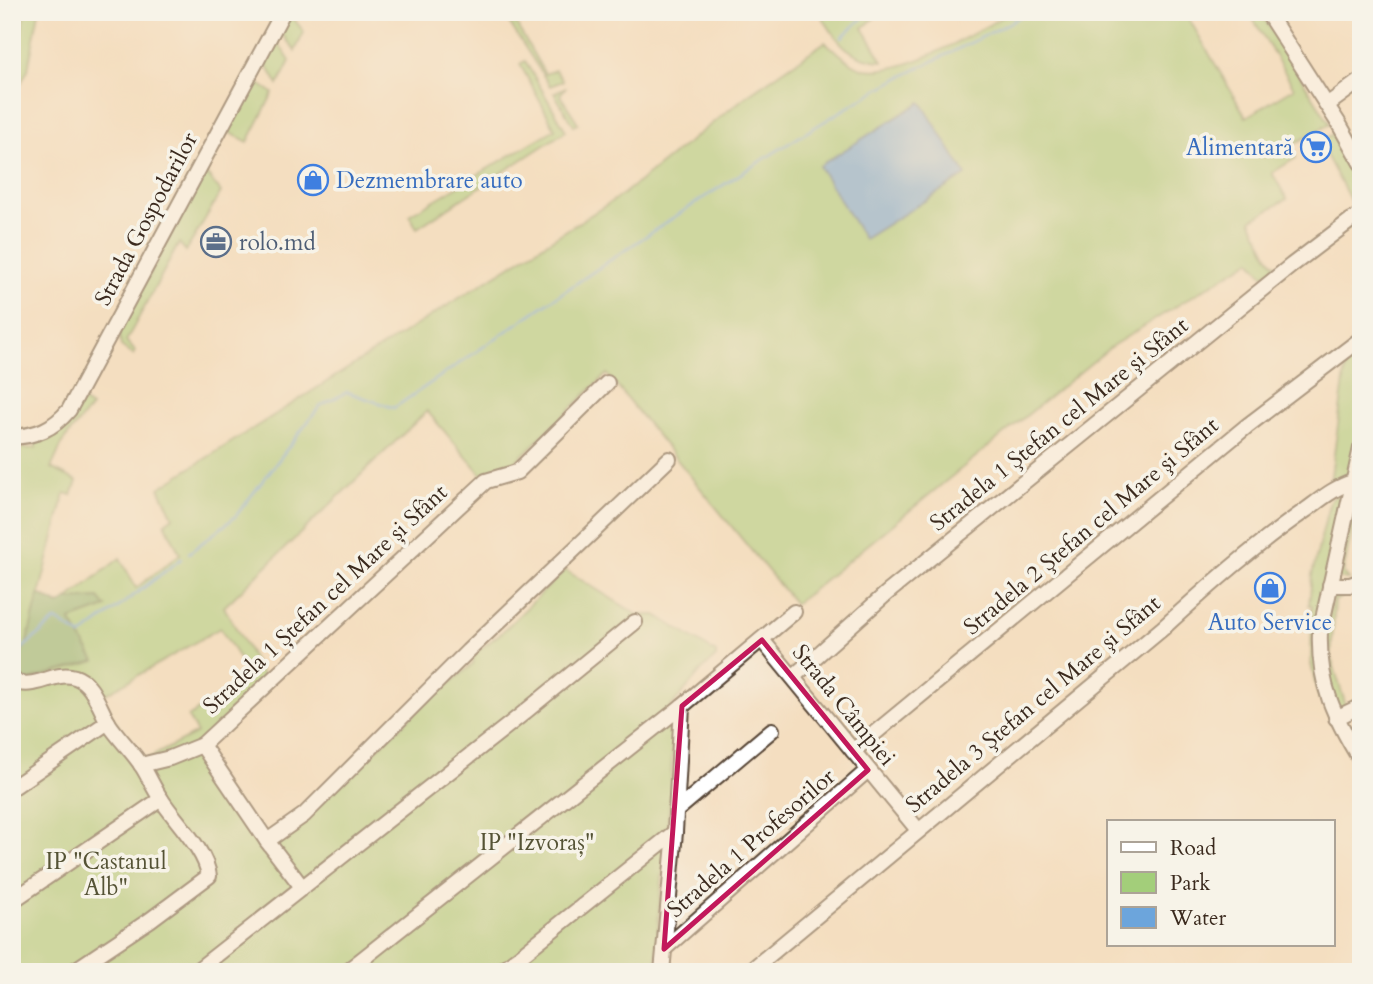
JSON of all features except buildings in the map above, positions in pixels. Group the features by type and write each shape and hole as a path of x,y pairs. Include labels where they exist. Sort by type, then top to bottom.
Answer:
{"street":[{"name":"Strada Gospodarilor","path":"12,437 34,435 55,425 69,410 283,12"},
{"path":"1267,12 1361,163"},
{"path":"1327,105 1361,80"},
{"name":"Stradela 1 Ştefan cel Mare şi Sfânt","path":"793,677 898,584 1292,265 1349,221 1361,215"},
{"name":"Stradela 2 Ştefan cel Mare şi Sfânt","path":"853,751 1247,426 1361,339"},
{"name":"Stradela 1 Ștefan cel Mare și Sfânt","path":"302,887 267,841 202,745 486,481 517,472 607,383"},
{"path":"1361,448 1320,632 1319,658 1325,689 1336,718 1361,761"},
{"path":"267,841 304,815 468,651 669,459"},
{"name":"Stradela 3 Ştefan cel Mare şi Sfânt","path":"750,972 1163,628 1225,571 1339,487 1353,482"},
{"path":"1330,585 1350,585 1361,581"},
{"path":"346,972 682,706 794,612"},
{"path":"195,972 635,622"},
{"name":"Strada Câmpiei","path":"762,640 918,830"},
{"path":"12,680 29,685 52,678 76,677 84,683 208,868 209,876 150,920 72,972"},
{"path":"659,970 664,949 676,832 682,706"},
{"path":"1336,718 1361,706"},
{"path":"12,788 108,722"},
{"path":"677,810 772,730"},
{"path":"141,765 170,758 202,745"},
{"name":"Stradela 1 Profesorilor","path":"664,949 868,771"},
{"path":"12,901 161,799"},
{"path":"500,972 676,832"}],"highlighted area":[{"path":"762,640 868,770 664,949 682,706"}],"green space":[{"path":"25,12 39,12 28,70 12,99 12,62 18,51"},
{"path":"289,12 298,12 294,19 304,32 295,51 280,31"},
{"path":"819,12 881,12 863,28 883,61 860,56 844,46"},
{"path":"1010,12 1185,12 1246,117 1294,88 1249,12 1260,12 1330,124 1290,146 1296,158 1272,173 1287,199 1251,220 1269,257 1276,265 1264,276 1251,260 1112,346 795,604 607,374 512,465 482,475 427,411 224,607 266,681 194,747 268,853 420,708 473,664 474,654 502,632 565,570 638,615 656,615 716,653 716,657 669,709 674,716 670,802 656,972 12,972 12,672 26,681 94,661 70,620 106,607 99,598 67,600 120,558 136,588 180,554 165,523 173,517 159,488 622,195 749,94 825,42 859,67 881,69 899,66 940,51","holes":["220,628 250,676 188,717 197,733 143,761 99,698"]},
{"path":"511,15 545,74 555,70 563,81 550,86 505,16"},
{"path":"277,41 290,61 278,85 265,62"},
{"path":"525,61 566,131 417,228 409,215 555,129 520,64"},
{"path":"255,81 273,93 248,142 226,131"},
{"path":"566,87 560,95 578,123 574,126 554,93"},
{"path":"1335,133 1361,173 1361,209 1356,211 1319,142"},
{"path":"205,172 221,192 186,251 179,243 126,341 135,351 133,355 121,346 119,331"},
{"path":"1361,344 1361,424 1350,475 1329,490 1348,352"},
{"path":"82,401 91,407 64,440 51,468 77,481 72,495 65,493 26,646 12,659 12,448 36,448 35,441 62,426"},
{"path":"1361,472 1361,490 1343,573 1349,580 1337,578"},
{"path":"1348,487 1328,567 1323,698 1319,699 1311,664 1312,605 1309,605 1312,575 1330,500"},
{"path":"1334,593 1345,595 1335,601 1331,657 1346,706 1342,709 1336,706 1328,686 1324,637"},
{"path":"39,594 59,605 67,600 99,598 106,607 70,620 95,661 26,681 12,672 12,659 26,646"}],"water":[{"path":"921,102 966,175 864,239 819,166"}],"waterway":[{"path":"842,37 869,12"},
{"path":"189,553 235,517 320,406 347,392 394,408 754,165 877,90 1028,12"},
{"path":"12,657 56,620 81,636 181,559"}],"place":[{"name":"Alimentară","path":"1316,147"},
{"name":"Dezmembrare auto","path":"313,180"},
{"name":"rolo.md","path":"216,242"},
{"name":"Auto Service","path":"1270,588"}],"park label":[{"name":"IP \"Izvoraș\"","path":"537,842"},
{"name":"IP \"Castanul Alb\"","path":"106,874"}]}
